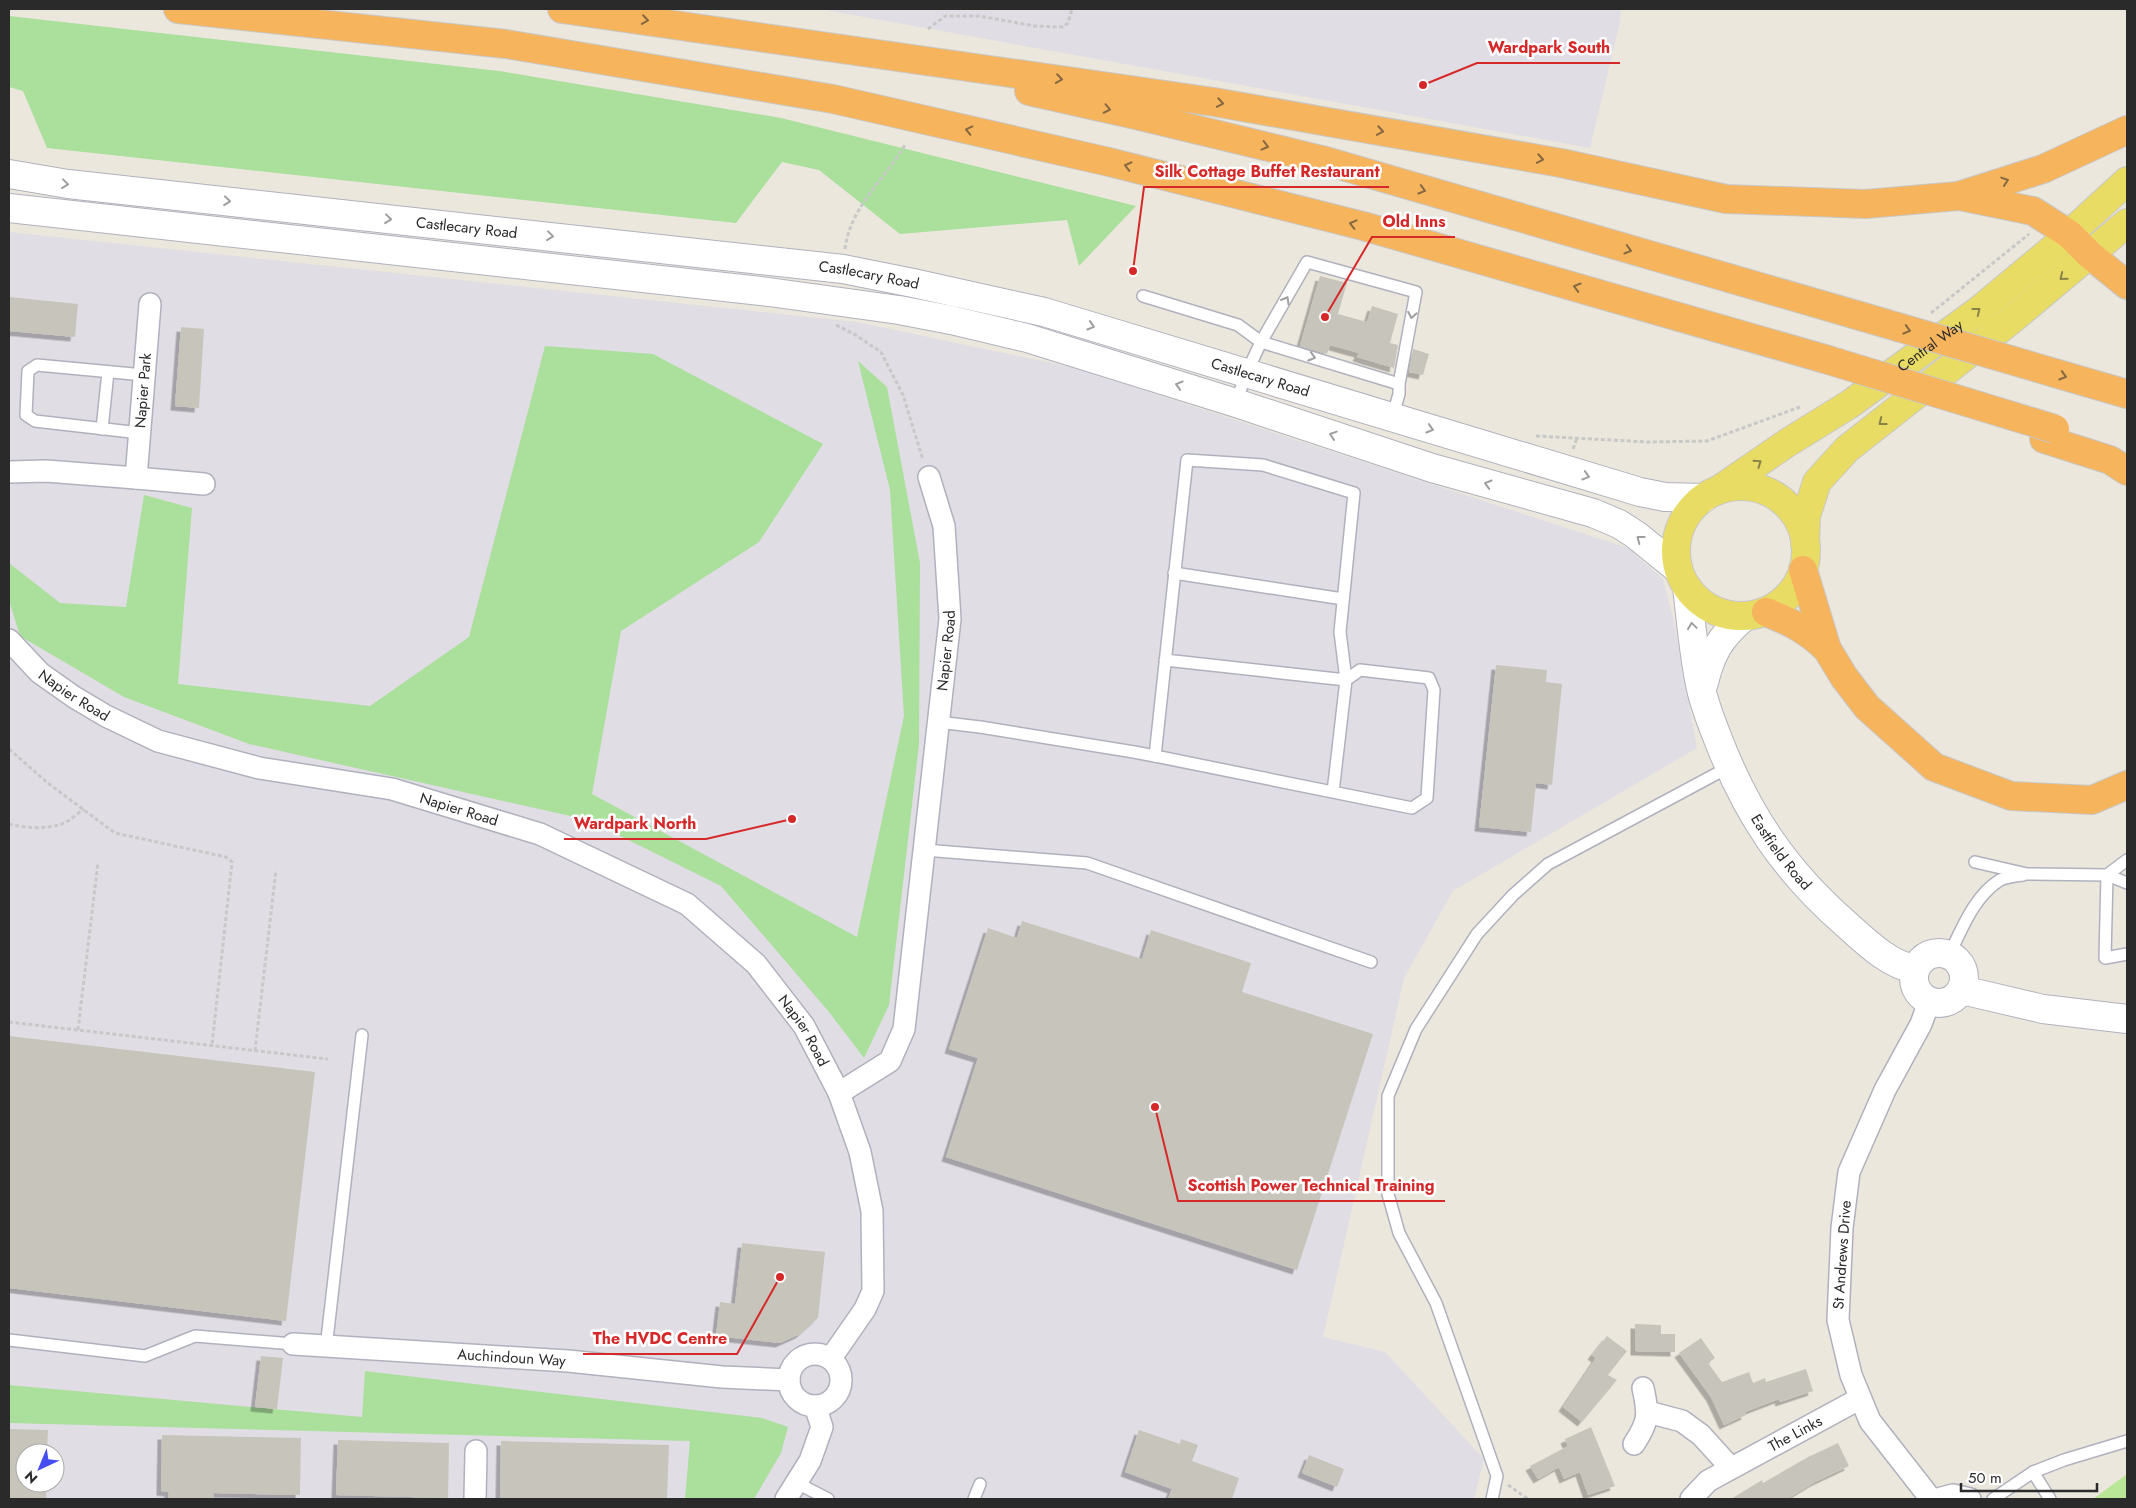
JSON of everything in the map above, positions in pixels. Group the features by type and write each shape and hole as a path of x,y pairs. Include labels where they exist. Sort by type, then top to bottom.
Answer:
{"highway":[{"path":"178,9 506,44 833,100 1118,164 1363,226 1624,300 1820,364 2049,434 2127,452"},
{"path":"562,9 1224,103 1561,163 1726,198 1866,204 1958,196 2043,169 2127,130"},
{"path":"803,42 1136,115 1322,160 2127,394"},
{"path":"1958,196 2033,211 2069,234 2090,255 2127,285"},
{"path":"2049,434 2110,460 2127,471"},
{"path":"1803,570 1827,649 1844,677 1866,706 1934,767 2010,796 2092,800 2127,785"},
{"path":"1755,614 1793,622 1810,633 1827,649"}],"main road":[{"name":"Castlecary Road","path":"9,174 17,177 68,184 843,269 1044,312 1392,418 1665,498 1711,494"},
{"name":"Central Way","path":"1711,494 1787,442 1850,404 1970,316 2069,234 2127,181"},
{"name":"Castlecary Road","path":"9,208 760,291 898,310 1027,338 1236,403 1432,468 1593,513 1619,524 1636,535 1682,578"},
{"name":"Central Way","path":"1805,543 1806,516 1817,482 1848,449 2010,321 2127,223"},
{"path":"1701,692 1719,642 1727,631 1755,614 1782,602 1795,588 1803,570 1805,543 1799,521 1787,505 1770,494 1752,487 1732,487 1711,494 1693,508 1681,526 1676,546 1682,578 1699,601 1714,611 1727,615 1755,614"},
{"name":"Eastfield Road","path":"1682,578 1701,692 1729,767 1752,813 1770,842 1807,887 1861,937 1902,967 1915,969"},
{"path":"1941,953 1949,955 1961,966 1964,974 1962,990 1951,1001 1937,1004 1929,1002 1917,992 1913,977 1915,969 1925,956 1941,953"},
{"path":"1962,990 2043,1009 2127,1019"}],"street":[{"name":"Napier Park","path":"136,478 150,304"},
{"path":"13,473 46,470 204,484"},
{"name":"Napier Road","path":"839,1093 890,1060 904,1029 950,619 944,526 929,477"},
{"name":"Napier Road","path":"9,640 40,673 74,697 106,716 158,741 259,768 392,789 531,831 687,904 756,964 804,1026 839,1093 860,1152 872,1211 873,1291 865,1309 831,1358"},
{"name":"St Andrews Drive","path":"1929,1002 1921,1024 1885,1090 1849,1172 1842,1228 1838,1320 1851,1375 1870,1421 1931,1499"},
{"name":"Auchindoun Way","path":"293,1344 326,1348 568,1361 722,1377 789,1380"},
{"path":"816,1353 831,1358 841,1372 840,1388 831,1401 815,1406 800,1401 790,1388 789,1380 794,1364 807,1354 816,1353"},
{"path":"1634,1444 1643,1431 1648,1412 1643,1388"},
{"name":"The Links","path":"1691,1499 1708,1481 1859,1398"},
{"path":"791,1491 810,1461 822,1427 815,1406"},
{"path":"1648,1412 1682,1421 1701,1435 1731,1468"},
{"path":"475,1499 476,1451"},
{"path":"1938,1499 1953,1495 1970,1499"}],"lane":[{"path":"1236,403 1246,374 1262,342 1307,262 1416,292 1399,384 1399,394 1392,418"},
{"path":"1144,296 1238,325 1262,342 1399,384"},
{"path":"140,433 34,421 26,415 28,371 37,365 144,375"},
{"path":"102,429 108,372"},
{"path":"1155,756 1187,460 1263,465 1354,493 1340,632 1346,680 1333,792"},
{"path":"1174,573 1343,598"},
{"path":"938,722 980,727 1155,756 1412,808 1427,798 1434,690 1429,678 1360,670 1346,680 1166,660"},
{"path":"1492,1499 1497,1476 1436,1303 1399,1232 1388,1194 1388,1096 1416,1029 1477,934 1514,895 1548,864 1729,767"},
{"path":"924,850 1087,862 1372,962"},
{"path":"2107,875 2127,860"},
{"path":"1974,862 2027,874"},
{"path":"1949,955 1978,902 2001,879 2027,874 2107,875 2127,883"},
{"path":"2107,875 2105,958 2127,954"},
{"path":"326,1348 362,1035"},
{"path":"9,1340 145,1356 195,1336 293,1344"},
{"path":"1993,1499 2033,1472 2064,1460 2127,1441"},
{"path":"2033,1472 2050,1499"},
{"path":"974,1499 980,1484"},
{"path":"791,1491 828,1499"}],"path":[{"path":"928,29 946,16 979,16 1035,26 1063,27 1068,23 1072,9"},
{"path":"843,269 846,238 859,208 906,143"},
{"path":"1930,314 2034,230"},
{"path":"828,321 854,334 880,352 902,395 929,477"},
{"path":"1528,435 1648,442 1707,441 1808,404"},
{"path":"1567,470 1577,438"},
{"path":"9,749 49,784 115,833 226,857 232,862 212,1045"},
{"path":"9,824 20,827 42,827 64,823 84,809"},
{"path":"78,1030 98,862"},
{"path":"255,1050 276,870"},
{"path":"9,1022 328,1059"},
{"path":"1497,1476 1528,1499"}],"shaded area":[{"path":"820,9 1621,9 1620,22 1590,148"},
{"path":"9,232 857,322 1075,368 1628,548 1663,579 1674,622 1697,748 1453,891 1404,978 1323,1337 1385,1352 1484,1459 1474,1499 9,1499"}],"green space":[{"path":"9,16 499,71 781,118 1136,206 1079,266 1067,220 900,234 819,170 782,162 736,223 47,148 23,91 9,87"},
{"path":"545,346 653,354 823,444 759,542 621,631 592,794 857,937 904,716 890,490 858,361 887,387 920,563 919,744 889,1005 864,1058 829,1012 721,886 588,820 249,744 124,697 20,636 9,600 9,563 60,603 126,607 144,495 192,508 178,684 370,706 469,637"},
{"path":"365,1371 762,1418 788,1427 781,1453 754,1499 685,1499 690,1441 9,1423 9,1385 362,1417"},
{"path":"2127,1474 2127,1499 2093,1499"}],"building":[{"path":"1320,276 1347,283 1338,314 1367,322 1372,306 1398,314 1390,343 1398,345 1394,368 1357,357 1359,353 1330,345 1327,354 1300,346"},
{"path":"9,297 78,304 75,337 9,331"},
{"path":"181,327 204,329 199,408 175,406"},
{"path":"1413,349 1429,354 1423,375 1409,372"},
{"path":"1496,665 1547,670 1546,682 1562,684 1552,785 1536,783 1531,832 1479,827"},
{"path":"1022,921 1142,959 1151,930 1251,963 1242,992 1373,1034 1297,1270 946,1157 978,1058 949,1049 988,928 1017,938"},
{"path":"9,1036 315,1072 286,1321 9,1288"},
{"path":"742,1243 825,1252 818,1318 800,1334 780,1343 716,1336 720,1302 735,1304"},
{"path":"1635,1324 1661,1325 1661,1334 1675,1334 1675,1352 1635,1351"},
{"path":"1607,1336 1627,1351 1608,1375 1617,1380 1582,1422 1563,1407 1596,1358 1592,1355"},
{"path":"1701,1338 1715,1358 1708,1363 1722,1382 1749,1372 1753,1383 1765,1378 1766,1382 1806,1369 1813,1391 1780,1402 1779,1399 1745,1412 1746,1415 1724,1425 1711,1397 1679,1353"},
{"path":"261,1356 283,1358 277,1409 255,1407"},
{"path":"1591,1427 1615,1486 1588,1495 1580,1472 1564,1479 1559,1467 1538,1479 1530,1466 1568,1446 1565,1439"},
{"path":"9,1429 48,1430 47,1443 15,1443 15,1493 46,1493 46,1499 9,1499"},
{"path":"1139,1430 1180,1444 1181,1439 1198,1445 1192,1461 1239,1478 1232,1499 1168,1499 1172,1489 1125,1472"},
{"path":"162,1435 301,1438 300,1495 214,1493 214,1499 168,1499 169,1492 161,1491"},
{"path":"338,1440 449,1443 448,1498 336,1495"},
{"path":"501,1441 669,1445 667,1499 500,1499"},
{"path":"1838,1443 1849,1466 1815,1482 1787,1499 1731,1499 1762,1480 1763,1483 1808,1457"},
{"path":"1309,1455 1344,1469 1337,1487 1302,1473"}],"place":[{"name":"Wardpark South","path":"1423,85"},
{"name":"Silk Cottage Buffet Restaurant","path":"1133,271"},
{"name":"Old Inns","path":"1325,317"},
{"name":"Wardpark North","path":"792,819"},
{"name":"Scottish Power Technical Training","path":"1155,1107"},
{"name":"The HVDC Centre","path":"780,1277"}]}
